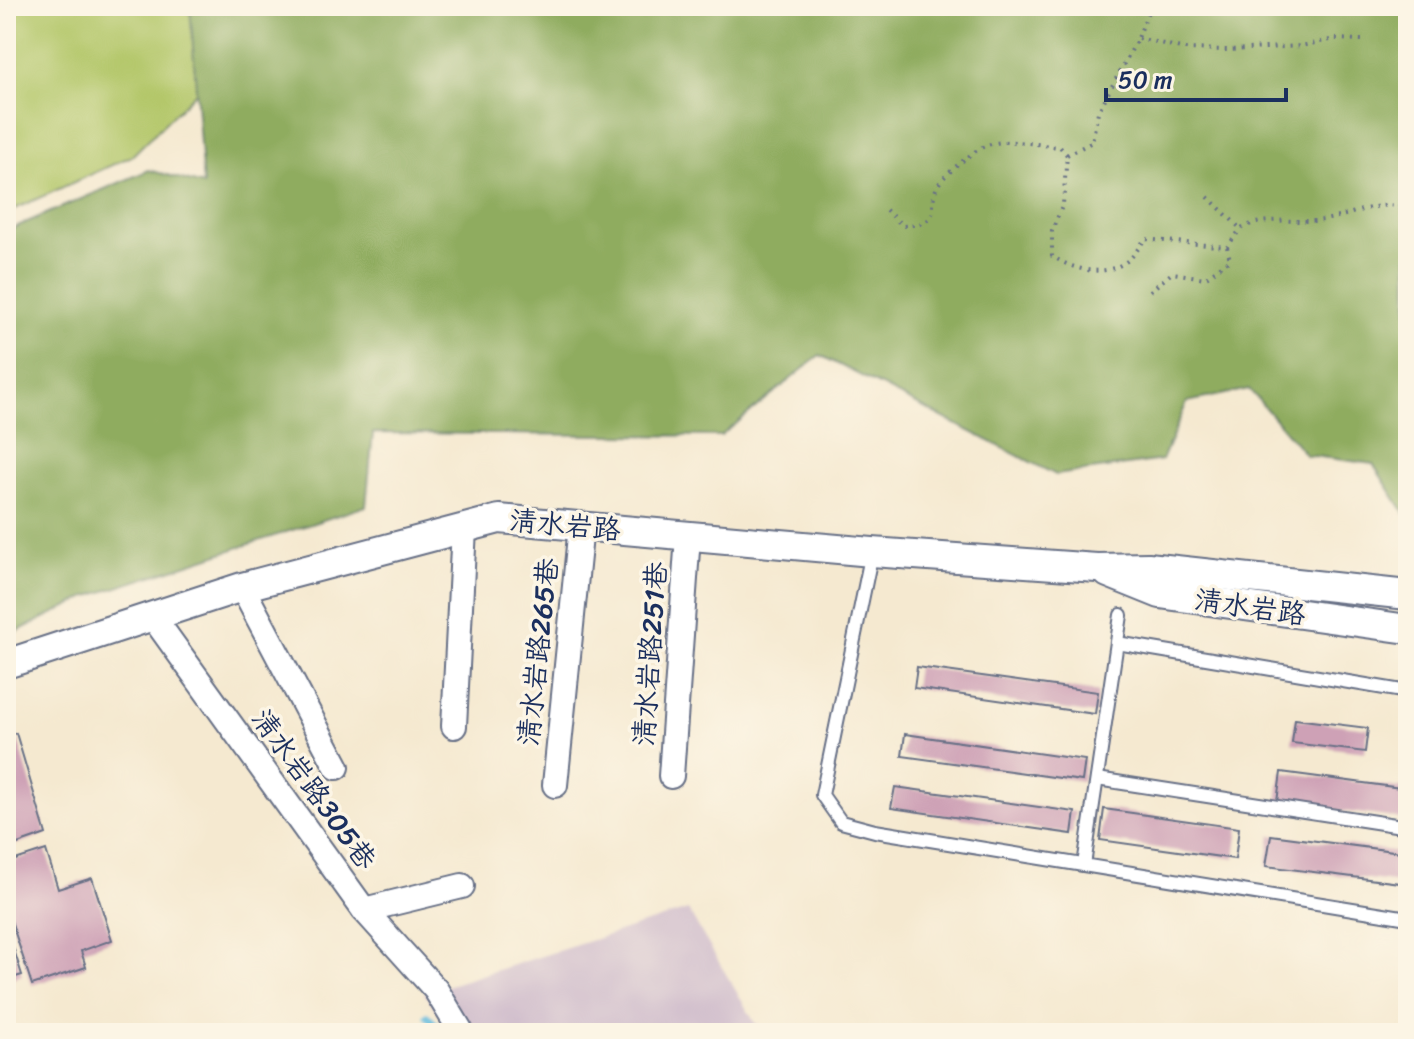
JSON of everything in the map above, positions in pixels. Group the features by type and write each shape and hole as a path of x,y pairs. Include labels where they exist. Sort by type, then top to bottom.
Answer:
{"street":[{"name":"清水岩路","path":"6,664 242,587 499,519 872,552 1097,568 1148,567 1408,595"},
{"name":"清水岩路265巷","path":"555,785 581,526"},
{"path":"454,726 464,528"},
{"name":"清水岩路251巷","path":"671,776 688,536"},
{"name":"清水岩路","path":"1097,568 1160,594 1408,629"},
{"path":"242,587 337,767"},
{"name":"清水岩路305巷","path":"153,617 364,910 436,990 462,1033"},
{"path":"364,910 462,886"}],"lane":[{"path":"872,552 822,795 841,822 875,831 1408,918"},
{"path":"1084,865 1121,615"},
{"path":"1117,643 1408,692"},
{"path":"1097,779 1408,827"}],"path":[{"path":"1067,155 1092,142 1098,112 1138,38 1150,6"},
{"path":"1138,38 1185,49 1230,50 1301,46 1335,39 1362,40"},
{"path":"886,210 903,226 922,225 932,215 940,181 983,146 1000,143 1060,147 1067,155 1063,204 1052,231 1052,256 1063,263 1101,273 1126,263 1145,239 1227,247"},
{"path":"1208,197 1241,229"},
{"path":"1227,247 1241,229 1260,223 1324,220 1369,207 1400,205 1408,208"},
{"path":"1150,291 1172,273 1205,278 1230,260 1227,247"}],"shaded area":[{"path":"688,910 755,1023 774,1033 452,1033 424,993"}],"green space":[{"path":"6,6 282,6 132,156 6,213"},
{"path":"190,6 365,10 364,6 1408,6 1408,518 1373,464 1306,455 1249,389 1187,402 1162,460 1056,475 820,355 721,436 373,433 366,506 87,597 6,637 6,231 149,170 203,185"}],"building":[{"path":"917,667 1098,692 1095,714 914,688"},
{"path":"1295,719 1368,728 1365,752 1292,743"},
{"path":"16,733 46,834 6,848 6,736"},
{"path":"905,734 1085,760 1082,781 902,756"},
{"path":"1281,772 1408,789 1408,820 1277,802"},
{"path":"895,787 1075,812 1072,834 891,808"},
{"path":"1104,809 1239,828 1235,859 1100,840"},
{"path":"1271,835 1408,853 1408,884 1266,866"},
{"path":"46,850 58,889 92,878 112,940 81,951 86,967 32,985 6,905 6,863"},
{"path":"6,925 22,975 6,980"}],"waterway":[{"path":"427,1016 444,1033"}]}
